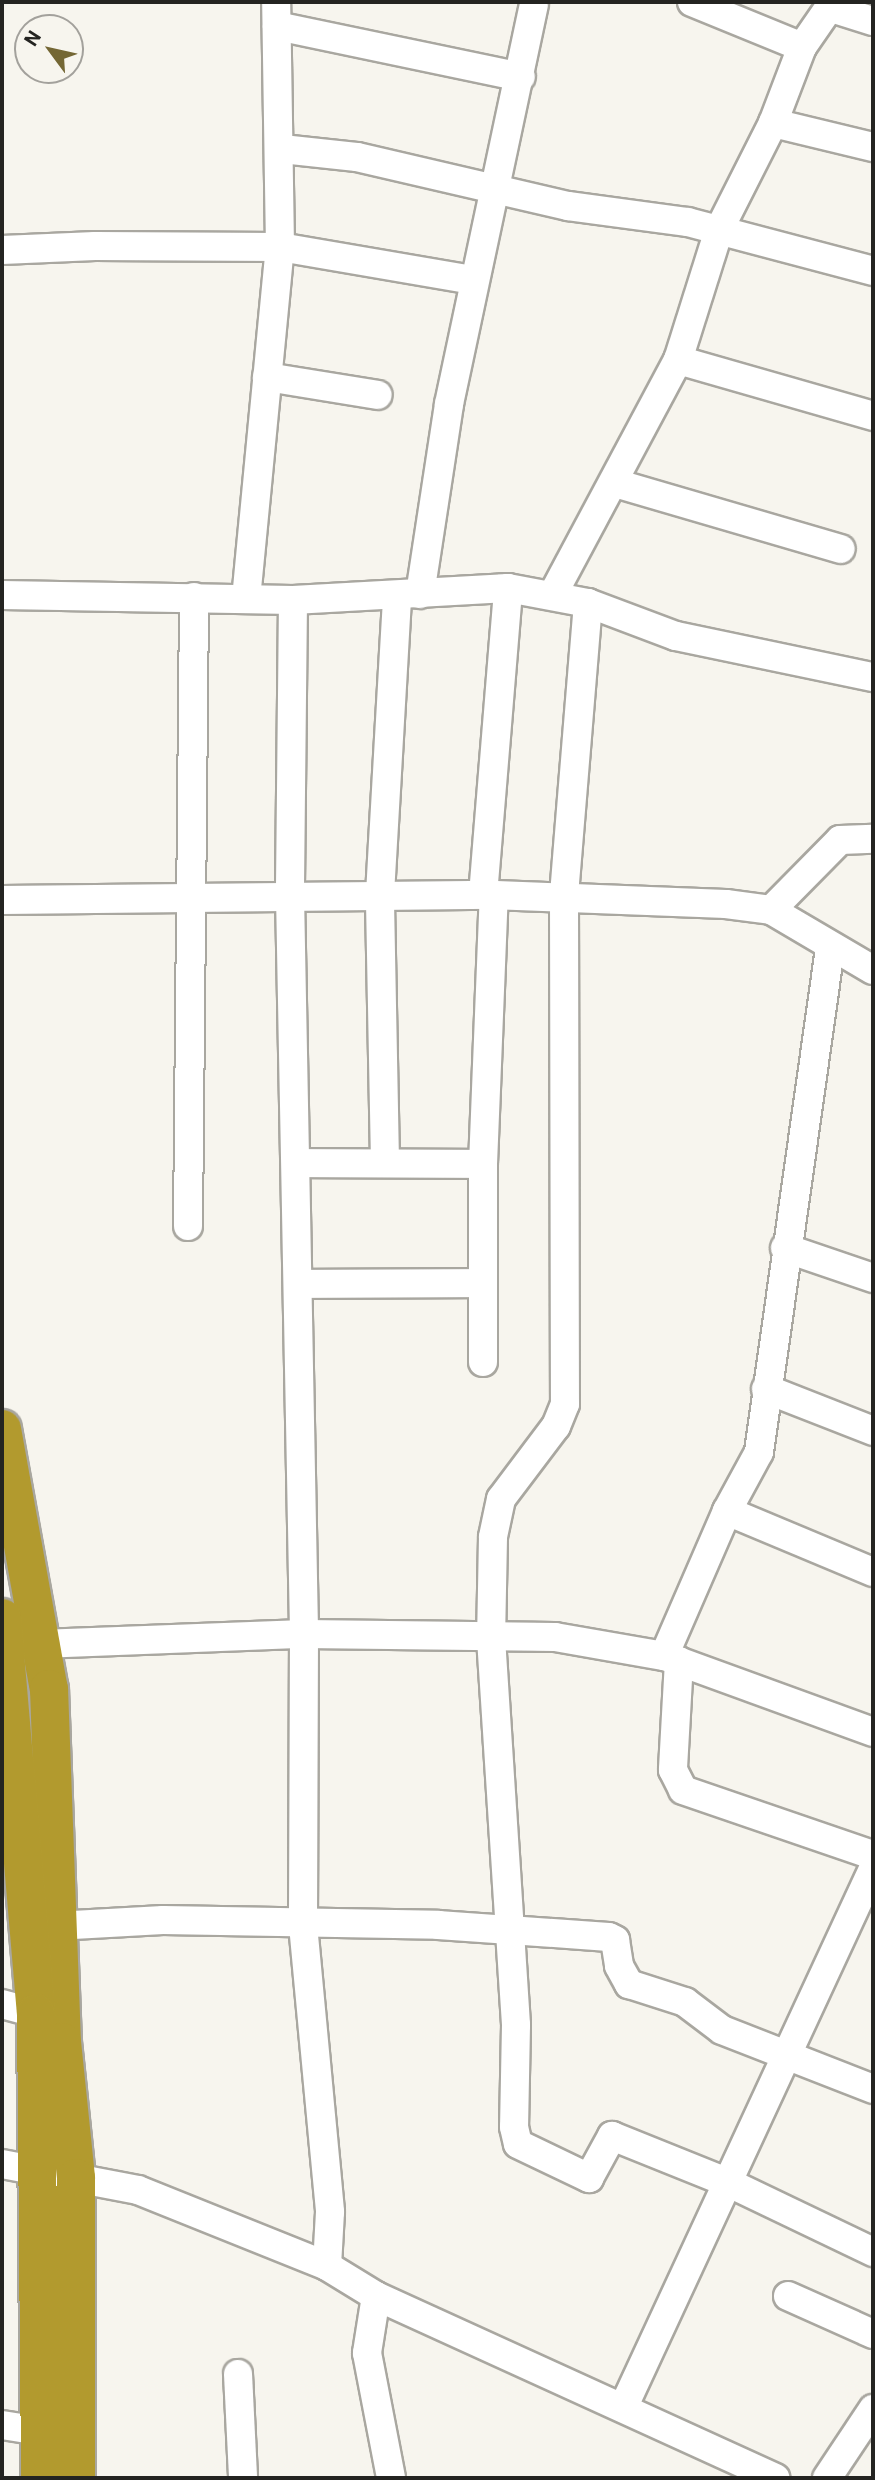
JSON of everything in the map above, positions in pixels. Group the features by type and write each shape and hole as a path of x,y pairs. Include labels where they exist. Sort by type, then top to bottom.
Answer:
{"highway":[{"path":"2,1429 12,1638 19,2008 58,2175 40,2431 40,2478"},
{"path":"12,1638 48,1689 55,1926 58,2175 76,2478"}],"street":[{"path":"692,2 802,47"},
{"path":"385,1163 380,894 409,596 474,280 521,77 534,5"},
{"path":"553,594 615,483 678,360 719,230 773,123 802,47 832,5 873,21"},
{"path":"246,599 280,247 282,149 276,14 521,77"},
{"path":"773,123 873,147"},
{"path":"282,149 357,157 568,206 719,230 873,271"},
{"path":"2,250 95,246 280,247 474,280"},
{"path":"678,360 873,416"},
{"path":"267,377 378,395"},
{"path":"615,483 841,549"},
{"path":"483,1362 489,895 508,588"},
{"path":"2,594 293,600 409,596 508,588 553,594 588,603 676,636 873,677"},
{"path":"188,1226 188,895 194,597"},
{"path":"293,600 290,895 304,1634 303,1925 330,2212 327,2266"},
{"path":"588,603 564,898 565,1404 556,1426 496,1510 491,1637 516,2025 513,2115 518,2144 589,2178 612,2136 729,2183 873,2252"},
{"path":"771,910 840,840 873,839"},
{"path":"2,900 380,894 489,895 726,904 771,910 830,949 873,970"},
{"path":"830,949 785,1248 759,1452 727,1511 672,1658 673,1770 683,1790 873,1855"},
{"path":"296,1163 484,1164"},
{"path":"785,1248 873,1278"},
{"path":"298,1284 483,1283"},
{"path":"766,1390 873,1431"},
{"path":"727,1511 873,1572"},
{"path":"12,1638 304,1634 555,1637 672,1658 873,1732"},
{"path":"623,2409 729,2183 785,2054 873,1869"},
{"path":"55,1926 163,1920 612,1937 622,1977 629,1984 685,2003 722,2031 873,2089"},
{"path":"2,2164 138,2190 327,2266 376,2296 776,2478"},
{"path":"376,2296 368,2353 391,2478"},
{"path":"788,2296 873,2334"},
{"path":"238,2374 243,2478"},
{"path":"828,2478 873,2409"},
{"path":"2,2426 40,2431"}]}
